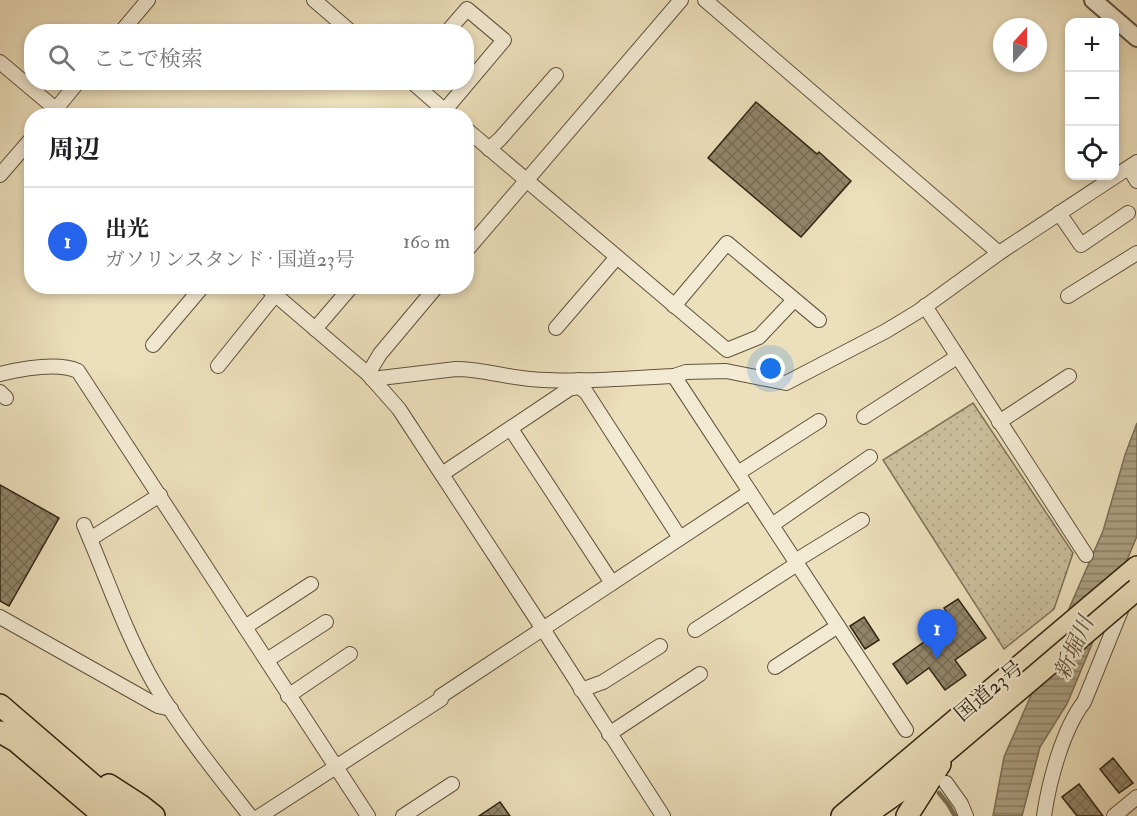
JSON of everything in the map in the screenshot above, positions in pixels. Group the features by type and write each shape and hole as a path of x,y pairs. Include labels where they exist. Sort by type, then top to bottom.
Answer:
{"highway":[{"name":"国道23号","path":"864,816 897,793 948,750 1022,674 1137,571"},
{"name":"国道23号","path":"842,816 1022,674 1137,589"},
{"path":"0,705 129,816"},
{"path":"0,733 11,747 83,816"},
{"path":"0,733 16,741 104,816"},
{"path":"53,750 154,816"},
{"path":"907,816 948,750"},
{"path":"880,816 897,793"}],"street":[{"path":"128,24 148,0"},
{"path":"314,0 342,24"},
{"path":"474,242 681,0"},
{"path":"705,0 999,253"},
{"path":"1093,0 1137,38"},
{"path":"454,24 467,9 504,40 474,79"},
{"path":"0,62 24,83"},
{"path":"489,149 501,140 556,75"},
{"path":"31,90 51,108"},
{"path":"60,108 73,90"},
{"path":"421,90 442,108"},
{"path":"452,108 466,90"},
{"path":"474,136 727,350"},
{"path":"0,175 24,147"},
{"path":"370,376 468,369 512,377 579,384 674,376 686,372 726,371 780,384 786,383 886,331 1133,165 1137,181"},
{"path":"1059,213 1081,245 1128,213"},
{"path":"674,306 727,243 819,320"},
{"path":"1068,296 1137,253"},
{"path":"556,328 617,257"},
{"path":"153,345 196,294"},
{"path":"218,366 268,294"},
{"path":"274,294 370,376 399,409 663,816"},
{"path":"315,329 345,294"},
{"path":"370,376 380,354 430,294"},
{"path":"727,350 759,337 794,300"},
{"path":"924,306 1086,555"},
{"path":"726,371 727,350"},
{"path":"864,417 957,357"},
{"path":"0,374 36,368 64,368 78,371 368,816"},
{"path":"674,376 906,730"},
{"path":"999,422 1069,376"},
{"path":"441,474 579,384"},
{"path":"579,384 680,538"},
{"path":"738,473 819,421"},
{"path":"511,429 612,583"},
{"path":"772,525 870,457"},
{"path":"260,816 441,699 441,696 750,492"},
{"path":"90,539 160,495"},
{"path":"695,630 862,520"},
{"path":"84,525 130,635 156,686 250,816"},
{"path":"1044,816 1052,779 1064,743 1084,702 1137,571"},
{"path":"245,627 311,584"},
{"path":"0,617 158,706 171,709"},
{"path":"267,660 326,622"},
{"path":"775,667 838,626"},
{"path":"581,690 603,682 660,646"},
{"path":"288,696 350,654"},
{"path":"609,734 700,674"},
{"path":"946,783 961,804 966,816"},
{"path":"403,816 452,784"},
{"path":"1114,816 1137,797"}],"shaded area":[{"path":"973,403 1073,553 1054,609 1004,649 883,460"}],"water":[{"name":"新堀川","path":"1137,423 1137,536 1067,704 1040,747 1022,816 993,816 1004,757 1103,531 1125,455"}],"building":[{"path":"756,102 817,154 819,152 851,181 801,237 708,158"},
{"path":"0,485 59,518 9,606 0,601"},
{"path":"958,599 986,638 955,660 966,675 945,690 929,668 907,684 893,664 928,639 923,633 948,615 944,608"},
{"path":"864,617 879,640 865,649 850,626"},
{"path":"1113,758 1133,783 1119,793 1100,769"},
{"path":"1079,784 1103,816 1077,816 1062,797"},
{"path":"500,802 510,816 479,816"}],"waterway":[{"path":"939,793 955,816"}],"place":[{"name":"出光","path":"937,659"}]}
